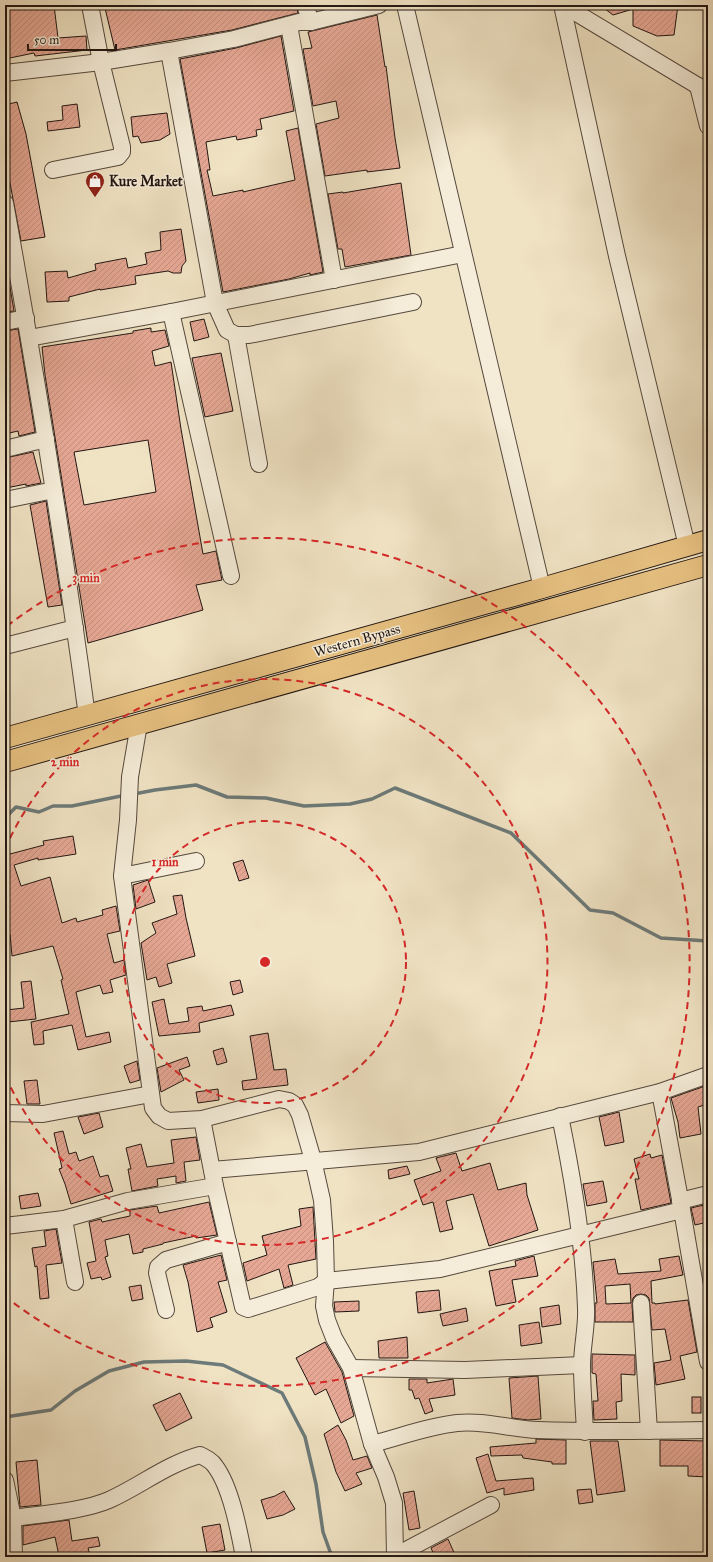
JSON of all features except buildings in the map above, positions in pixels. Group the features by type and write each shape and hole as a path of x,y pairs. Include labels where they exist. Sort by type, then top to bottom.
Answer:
{"main road":[{"name":"Western Bypass","path":"5,738 708,540"},
{"name":"Western Bypass","path":"5,762 708,565"}],"street":[{"path":"53,170 118,157 122,152 101,62 90,5"},
{"path":"305,5 311,22"},
{"path":"5,73 101,62 169,51 234,39 299,22 311,22 379,5"},
{"path":"405,5 542,588"},
{"path":"562,5 703,89 708,126"},
{"path":"562,5 617,256 687,546"},
{"path":"290,25 334,280"},
{"path":"169,51 215,303 227,330 236,335 249,334 413,302"},
{"path":"5,204 46,439 87,716"},
{"path":"29,338 171,312 464,254"},
{"path":"171,312 231,576"},
{"path":"5,322 26,318"},
{"path":"236,335 259,464"},
{"path":"5,449 46,439"},
{"path":"5,500 54,490"},
{"path":"5,646 75,628"},
{"path":"139,724 130,777 128,820 122,876 153,1108 159,1116 168,1121 202,1119 279,1099 289,1101 295,1105 300,1115 313,1160 322,1200 326,1281 324,1306 327,1320 334,1338 351,1368 372,1444 386,1477 394,1503 395,1557 492,1505"},
{"path":"122,876 196,861"},
{"path":"212,1170 313,1160 419,1152 660,1092 708,1075"},
{"path":"660,1092 708,1362"},
{"path":"5,1113 50,1113 151,1094"},
{"path":"560,1116 570,1162 580,1236 586,1310 582,1365 585,1432"},
{"path":"202,1119 215,1186 243,1307 248,1309 318,1287 326,1281 440,1269 580,1236 681,1206 708,1194"},
{"path":"5,1226 64,1219 128,1201 215,1186"},
{"path":"64,1219 75,1282"},
{"path":"166,1310 157,1273 158,1267 166,1260 228,1242"},
{"path":"641,1304 649,1431"},
{"path":"351,1368 465,1370 582,1365"},
{"path":"372,1444 439,1426 474,1422 530,1429 585,1432 708,1430"},
{"path":"13,1518 80,1508 108,1500 184,1460 200,1456 209,1460 216,1466 226,1488 244,1557"},
{"path":"5,1480 13,1518 14,1557"}],"waterway":[{"path":"134,794 196,785 227,797 266,798 304,806 350,804 372,799 395,788 511,833 590,910 613,913 661,938 708,941"},
{"path":"5,818 16,807 39,812 53,806 72,806 126,795"},
{"path":"5,1417 51,1410 75,1391 109,1371 144,1362 186,1361 223,1365 282,1393 305,1437 316,1484 323,1532 332,1557"}],"place":[{"name":"Kure Market","path":"95,198"}]}
